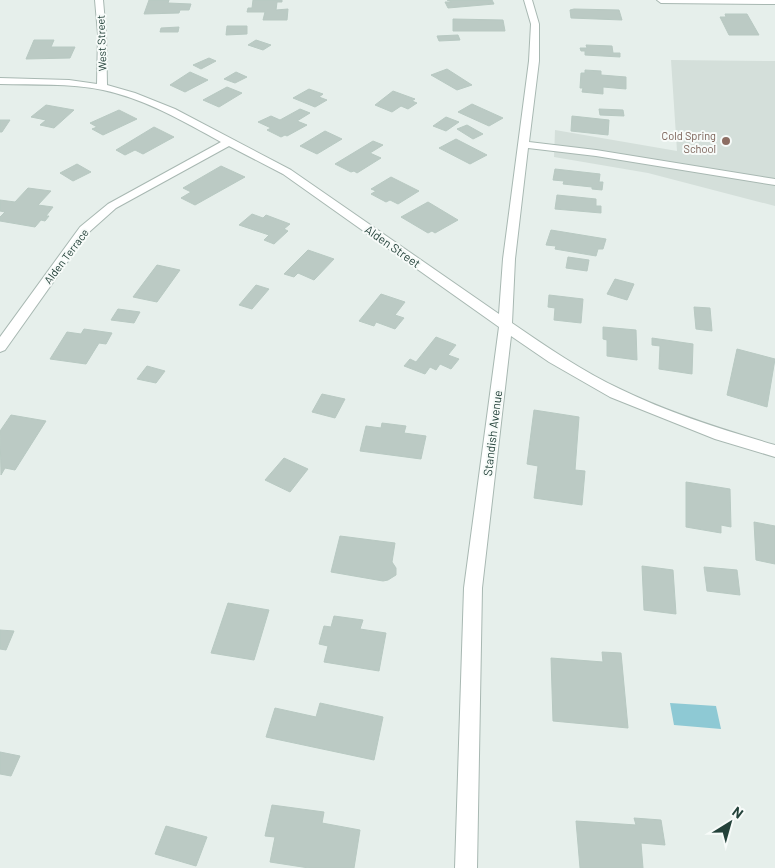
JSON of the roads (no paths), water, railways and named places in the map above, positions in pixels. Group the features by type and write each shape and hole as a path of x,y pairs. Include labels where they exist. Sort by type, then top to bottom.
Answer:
{"street":[{"name":"West Street","path":"99,0 102,34 102,87"},
{"name":"Standish Avenue","path":"466,868 473,588 505,325 510,259 534,61 535,24 528,0"},
{"path":"661,0 775,1"},
{"name":"Alden Street","path":"0,81 69,83 102,87 132,95 171,111 287,172 554,359 615,393 720,435 775,451"},
{"name":"Alden Terrace","path":"0,347 84,230 112,206 230,141"},
{"path":"523,144 596,153 775,182"}],"water":[{"path":"670,703 716,706 721,729 674,725"}],"place":[{"name":"Cold Spring School","path":"726,141"}]}
